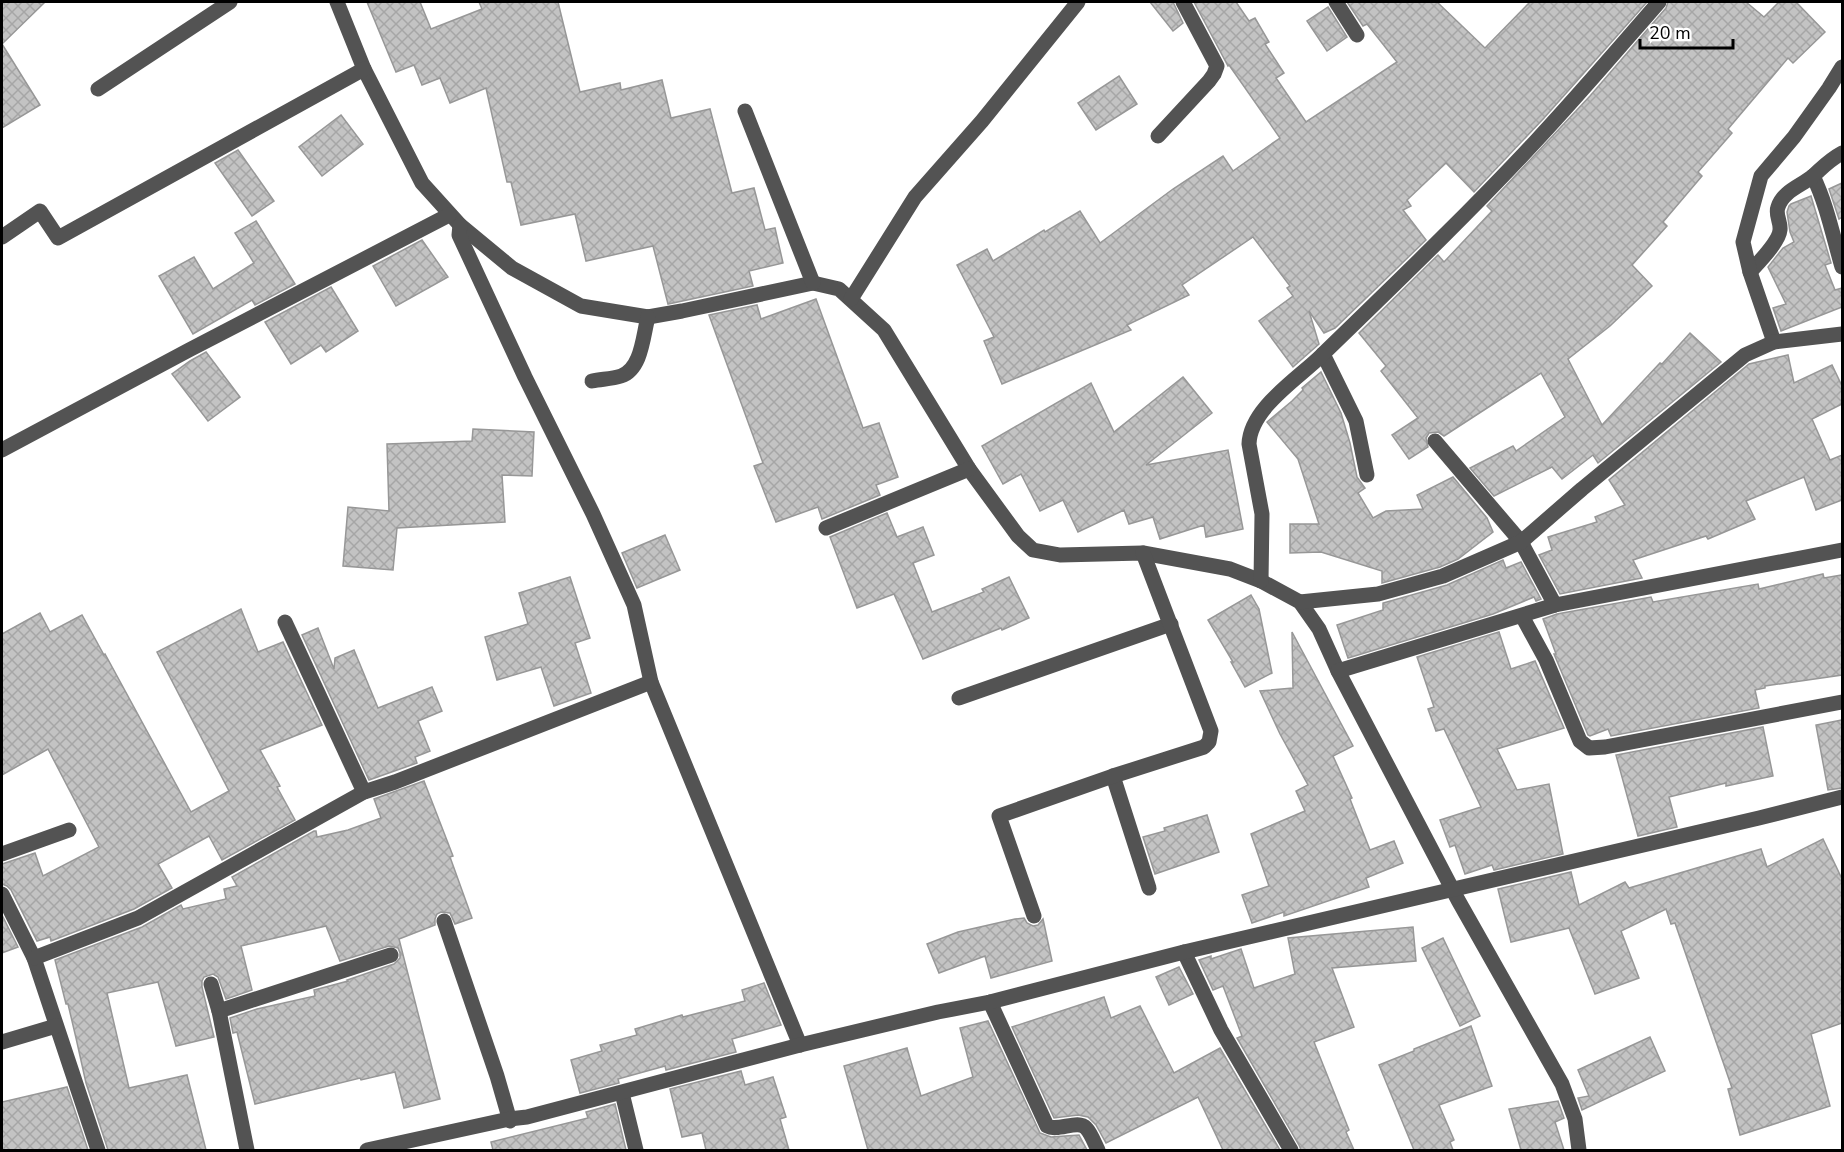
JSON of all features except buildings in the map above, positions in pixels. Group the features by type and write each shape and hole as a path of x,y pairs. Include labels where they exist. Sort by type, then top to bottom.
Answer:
{"street":[{"path":"98,89 230,2"},
{"path":"337,2 364,69 422,183 454,220 512,268 581,306 648,317 813,283 839,290 884,330 969,469 1018,536 1033,550 1060,555 1143,554 1230,568 1300,602 1318,628 1452,890 1562,1084 1575,1119 1579,1150"},
{"path":"851,299 915,196 982,121 1078,2"},
{"path":"1158,136 1209,81 1217,66 1183,2"},
{"path":"1336,2 1357,35"},
{"path":"1261,582 1262,514 1256,472 1251,457 1250,435 1254,422 1272,400 1323,354 1535,142 1659,2"},
{"path":"1774,342 1750,272 1743,242 1761,176 1794,137 1842,67"},
{"path":"2,237 40,211 58,238 364,69"},
{"path":"745,111 813,283"},
{"path":"1750,272 1778,237 1780,230 1778,205 1786,194 1813,176 1827,161 1842,153"},
{"path":"1813,176 1831,223 1842,267"},
{"path":"2,450 189,350 454,220"},
{"path":"454,220 525,377 593,514 634,605 651,682 800,1045"},
{"path":"592,381 621,376 630,371 637,361 648,317"},
{"path":"1300,602 1378,594 1443,576 1521,543 1582,489 1745,355 1774,342 1842,334"},
{"path":"1323,354 1356,421 1367,475"},
{"path":"1435,441 1521,543 1555,604"},
{"path":"826,528 969,469"},
{"path":"1338,671 1555,604 1842,550"},
{"path":"1034,916 999,816 1204,747 1209,742 1211,731 1143,554"},
{"path":"1522,616 1546,660 1580,741 1589,748 1605,747 1842,702"},
{"path":"285,622 364,792"},
{"path":"959,698 1171,624"},
{"path":"34,958 138,918 364,792 651,682"},
{"path":"1113,776 1149,888"},
{"path":"367,1150 527,1117 800,1045 990,1002 1184,952 1842,797"},
{"path":"2,854 69,830"},
{"path":"2,894 34,958 98,1150"},
{"path":"444,921 510,1121 509,1119"},
{"path":"1184,952 1221,1030 1291,1150"},
{"path":"219,1011 391,954"},
{"path":"211,984 219,1011 247,1150"},
{"path":"990,1002 1047,1126 1052,1129 1081,1124 1087,1128 1098,1150"},
{"path":"2,1042 56,1026"},
{"path":"622,1093 636,1150"}]}
